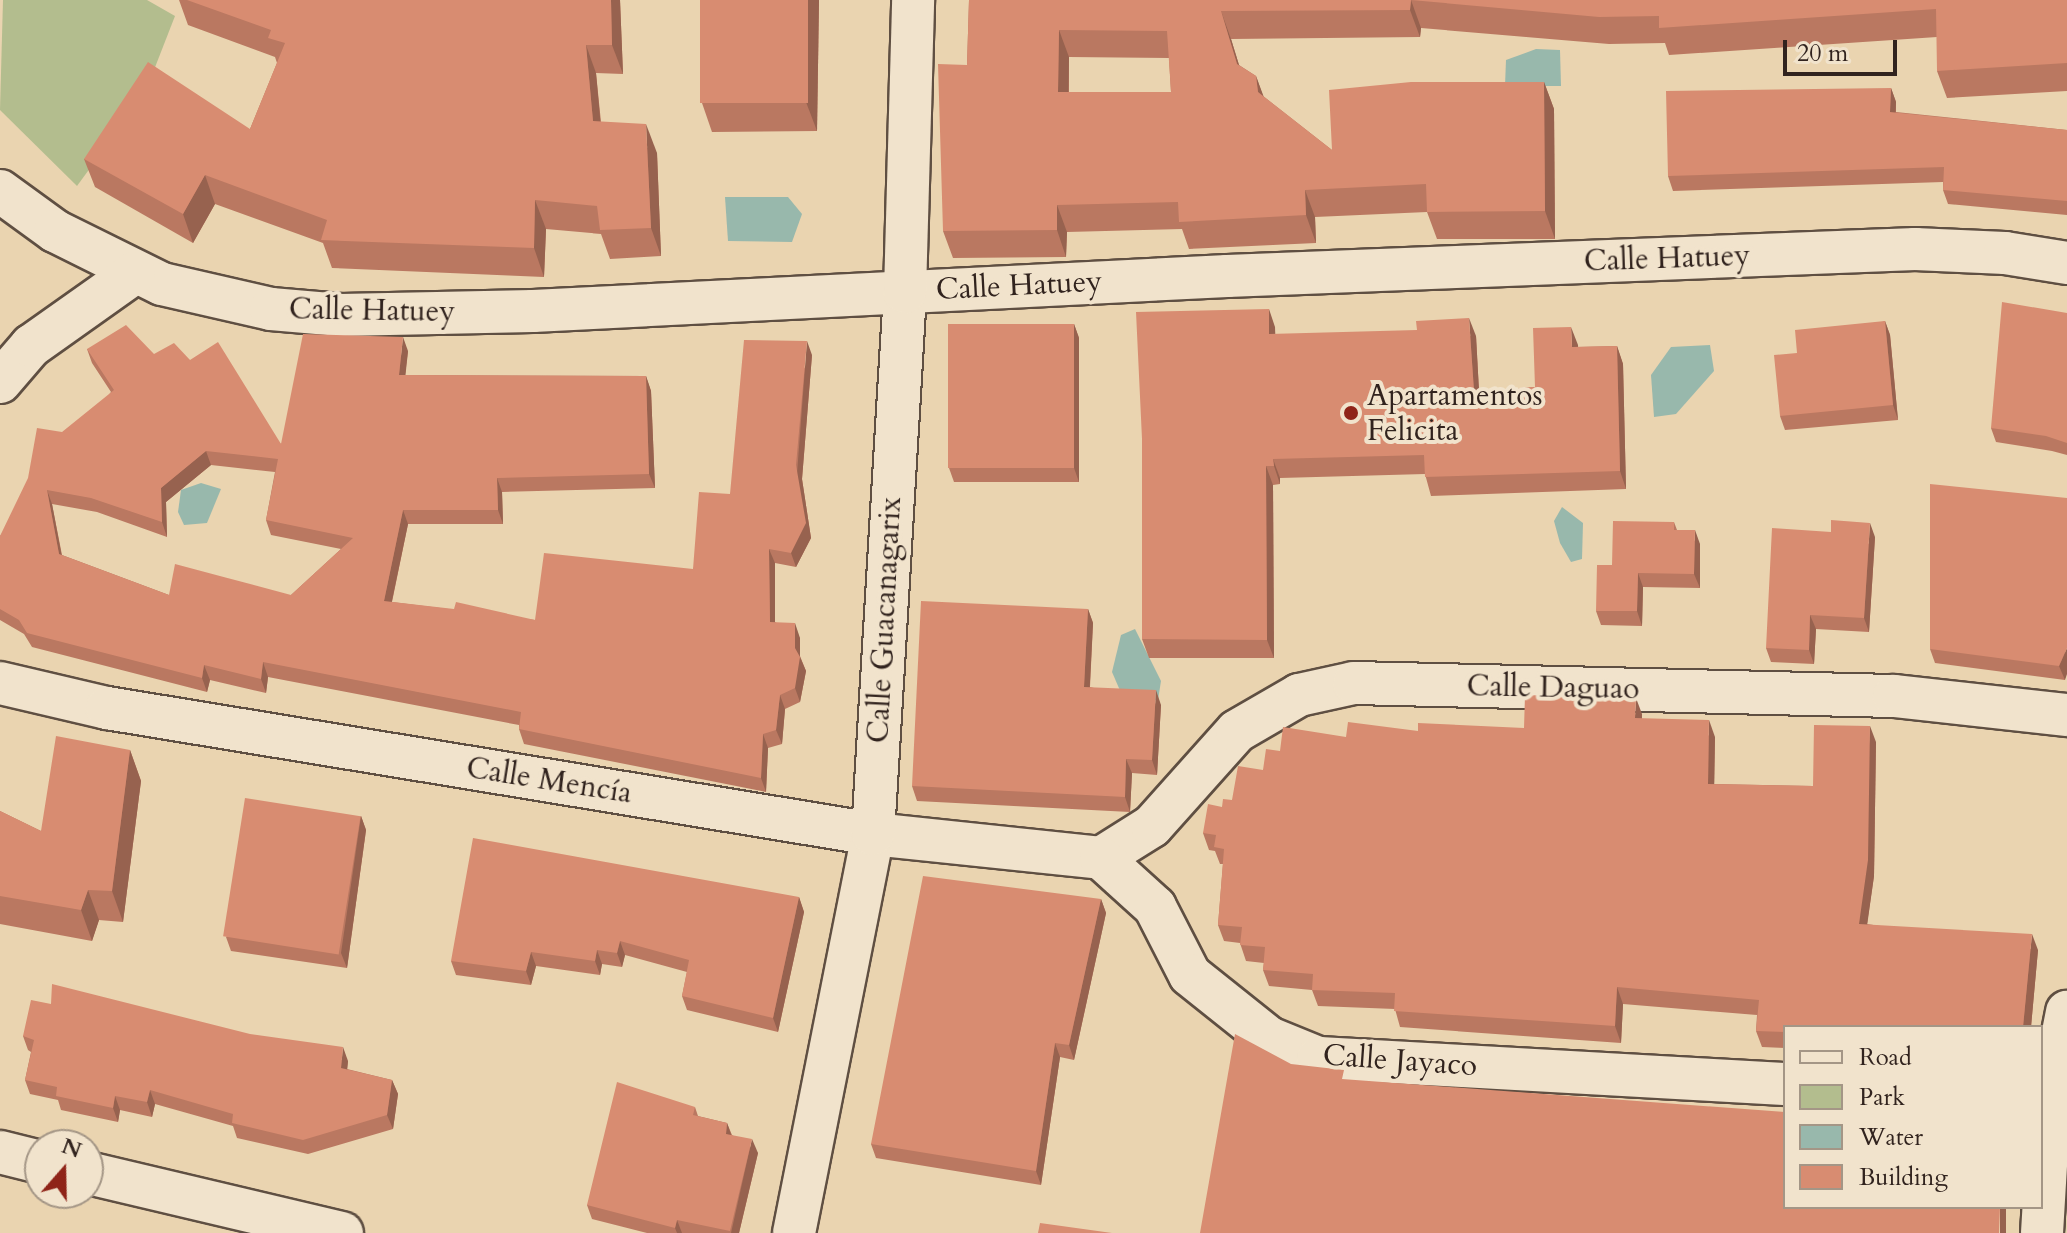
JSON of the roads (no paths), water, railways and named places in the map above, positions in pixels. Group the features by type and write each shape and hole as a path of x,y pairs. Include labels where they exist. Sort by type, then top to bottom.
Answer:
{"street":[{"name":"Calle Guacanagarix","path":"794,1233 873,834 905,292 913,0"},
{"name":"Calle Hatuey","path":"0,191 55,231 134,273 162,284 271,309 341,315 533,311 1915,249 2067,263"},
{"path":"0,382 31,346 134,273"},
{"name":"Calle Mencía","path":"0,683 107,708 873,834 1101,858"},
{"name":"Calle Daguao","path":"1101,858 1152,826 1237,731 1299,695 1354,683 1894,696 2067,715"},
{"name":"Calle Jayaco","path":"1101,858 1155,907 1190,975 1269,1038 1318,1058 1783,1084"},
{"path":"2043,1188 2045,1098 2067,1012"},
{"path":"0,1152 24,1158"},
{"path":"104,1177 342,1233"},
{"path":"2042,1233 2043,1209"}],"water":[{"path":"1536,49 1560,50 1561,86 1505,86 1506,60"},
{"path":"725,197 788,197 802,214 792,242 728,241"},
{"path":"1710,345 1714,371 1676,414 1654,417 1651,375 1671,347"},
{"path":"201,483 221,489 207,523 184,525 178,512 181,490"},
{"path":"1562,507 1583,523 1582,559 1571,562 1560,543 1554,521"},
{"path":"1135,629 1161,681 1158,700 1125,702 1112,672 1121,635"}],"place":[{"name":"Apartamentos Felicita","path":"1351,413"}]}
